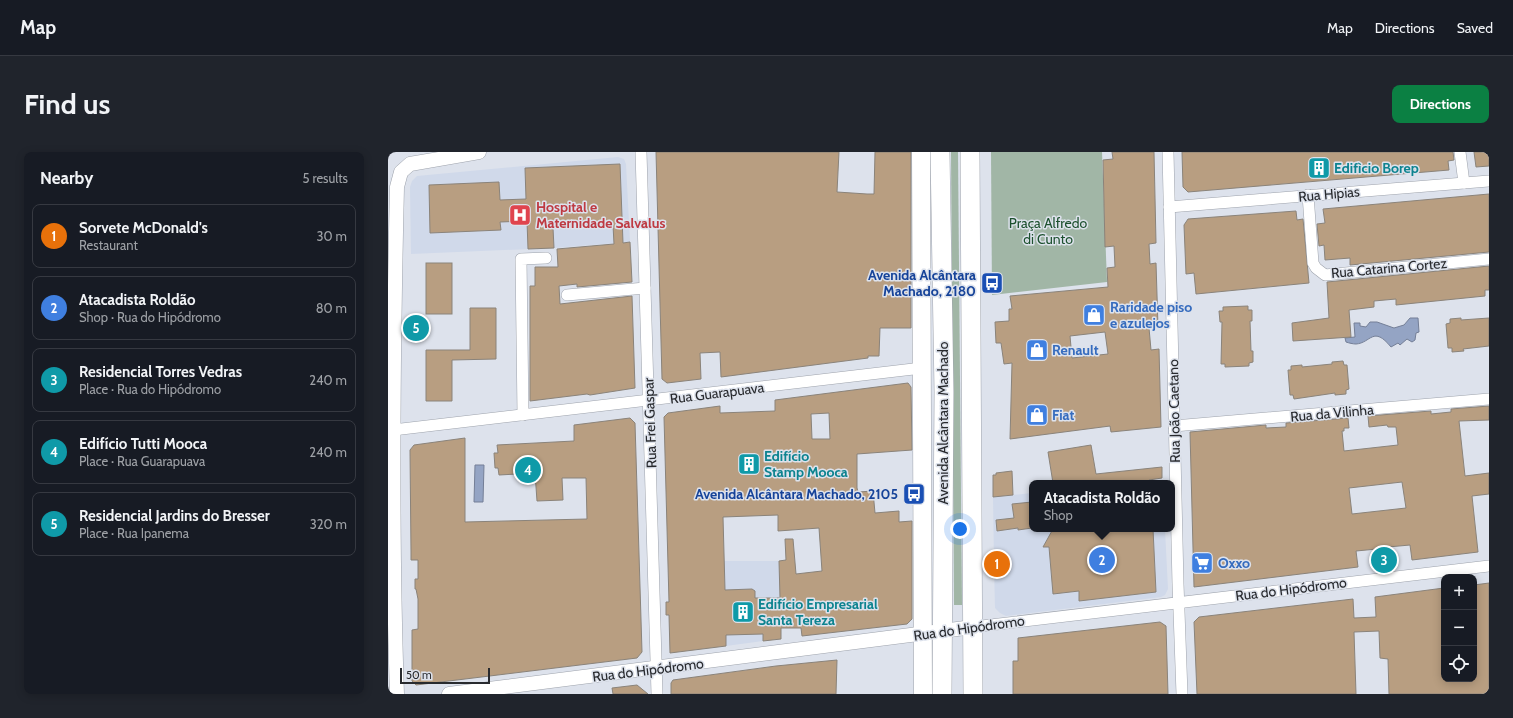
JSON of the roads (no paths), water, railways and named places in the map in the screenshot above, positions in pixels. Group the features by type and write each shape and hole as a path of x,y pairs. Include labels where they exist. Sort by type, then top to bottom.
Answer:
{"highway":[{"name":"Avenida Alcântara Machado","path":"940,152 944,392 942,694"},
{"name":"Avenida Alcântara Machado","path":"970,152 974,694"}],"main road":[{"name":"Avenida Alcântara Machado","path":"921,152 924,634 923,694"}],"street":[{"path":"397,694 394,632 393,430 397,187 404,167 416,162 479,152"},
{"name":"Rua Frei Gaspar","path":"641,152 657,694"},
{"name":"Rua João Caetano","path":"1168,152 1178,603 1182,694"},
{"path":"1460,152 1464,183"},
{"name":"Rua Hipias","path":"1169,207 1489,181"},
{"name":"Rua Catarina Cortez","path":"1308,195 1314,263 1316,268 1325,274 1489,259"},
{"path":"523,415 521,259 546,258"},
{"path":"567,295 645,288"},
{"name":"Rua Guarapuava","path":"393,430 922,368"},
{"name":"Rua da Vilinha","path":"1174,426 1489,399"},
{"name":"Rua do Hipódromo","path":"450,694 657,669 973,627 1489,566"}],"water":[{"path":"1410,318 1418,318 1419,332 1416,333 1415,340 1412,342 1407,339 1400,345 1398,343 1391,347 1380,337 1376,336 1356,344 1346,342 1345,338 1355,337 1354,323 1360,323 1360,326 1366,327 1370,322 1377,322 1394,328 1404,325"},
{"path":"475,465 484,465 483,502 474,502"}],"place":[{"name":"Edifìcio Borep","path":"1319,168"},
{"name":"Hospital e Maternidade Salvalus","path":"520,215"},
{"name":"Avenida Alcântara Machado, 2180","path":"992,283"},
{"name":"Raridade piso e azulejos","path":"1094,315"},
{"name":"Residencial Jardins do Bresser","path":"416,328"},
{"name":"Renault","path":"1037,350"},
{"name":"Fiat","path":"1037,415"},
{"name":"Edifício Stamp Mooca","path":"749,464"},
{"name":"Edifício Tutti Mooca","path":"528,470"},
{"name":"Avenida Alcântara Machado, 2105","path":"914,494"},
{"name":"Atacadista Roldão","path":"1102,560"},
{"name":"Residencial Torres Vedras","path":"1384,560"},
{"name":"Oxxo","path":"1202,563"},
{"name":"Sorvete McDonald's","path":"997,564"},
{"name":"Edifício Empresarial Santa Tereza","path":"743,612"}],"park label":[{"name":"Praça Alfredo di Cunto","path":"1048,232"}]}
